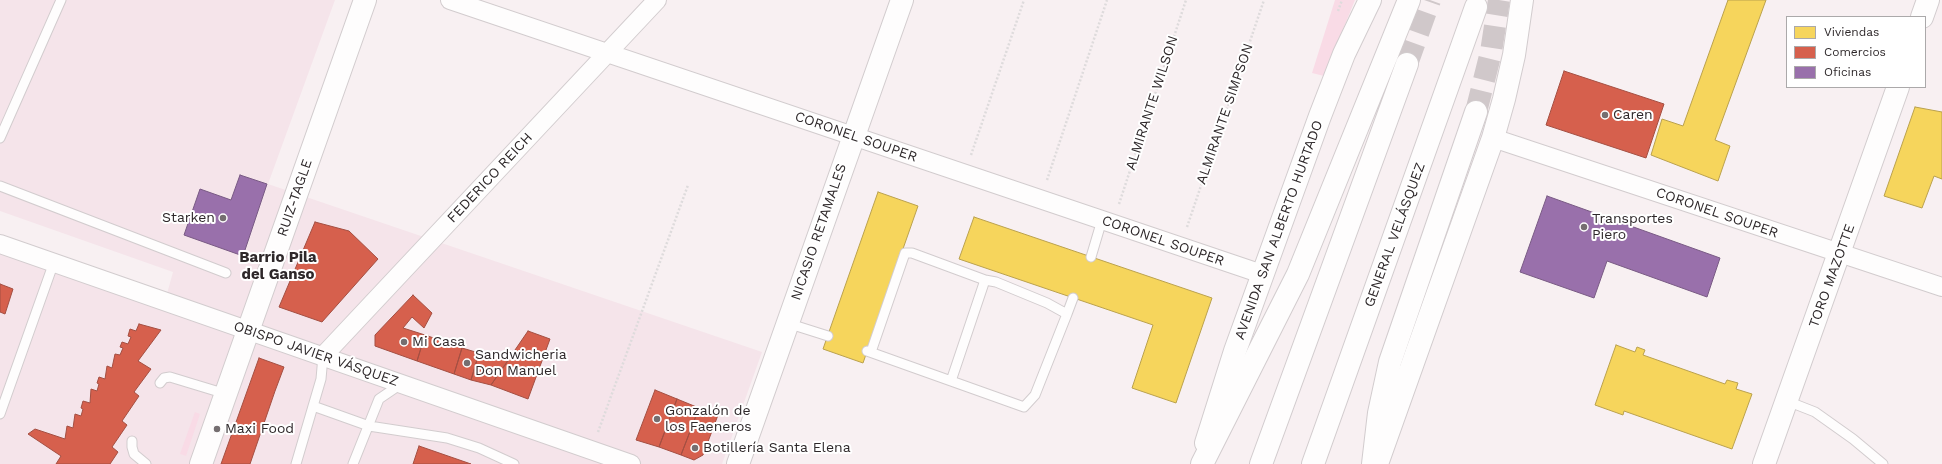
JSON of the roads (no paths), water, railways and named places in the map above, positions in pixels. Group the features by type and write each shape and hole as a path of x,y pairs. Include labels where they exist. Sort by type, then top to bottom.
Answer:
{"main road":[{"name":"RUIZ-TAGLE","path":"201,464 365,0"},
{"name":"NICASIO RETAMALES","path":"738,464 902,0"},
{"name":"AVENIDA SAN ALBERTO HURTADO","path":"1201,464 1230,366 1262,274 1332,85 1370,0"},
{"path":"1201,464 1298,274 1409,0"},
{"path":"1377,464 1493,138 1511,70 1522,0"},
{"path":"1922,16 1928,0"},
{"name":"GENERAL VELÁSQUEZ","path":"1314,464 1476,7"},
{"path":"1261,464 1407,64"},
{"name":"TORO MAZOTTE","path":"1764,464 1840,254 1898,88"},
{"path":"1373,464 1379,413 1390,362 1476,112"}],"street":[{"name":"CORONEL SOUPER","path":"450,0 1262,274"},
{"name":"FEDERICO REICH","path":"323,356 657,0"},
{"name":"CORONEL SOUPER","path":"1493,138 1942,287"},
{"name":"OBISPO JAVIER VÁSQUEZ","path":"0,244 402,384 605,460 631,464"}],"lane":[{"path":"0,138 61,0"},
{"path":"0,186 226,273"},
{"path":"1091,257 1102,220"},
{"path":"1067,314 1047,303 996,282 985,280 912,253 905,254 869,352 1024,407 1035,395 1067,314 1073,298"},
{"path":"0,414 54,262"},
{"path":"951,381 985,280"},
{"path":"787,323 828,336"},
{"path":"296,464 321,379 323,356"},
{"path":"160,383 164,378 170,377 226,394"},
{"path":"353,464 379,399 402,384"},
{"path":"1787,401 1815,412 1853,439 1883,464"},
{"path":"313,406 368,426 447,438 479,448 514,464"},
{"path":"132,441 134,454 146,464"}],"tunnel":[{"path":"1407,64 1430,0"},
{"path":"1476,112 1491,52 1499,0"}],"place":[{"name":"Caren","path":"1605,115"},
{"name":"Starken","path":"223,218"},
{"name":"Transportes Piero","path":"1584,227"},
{"name":"Mi Casa","path":"404,342"},
{"name":"Sandwicheria Don Manuel","path":"467,363"},
{"name":"Gonzalón de los Faeneros","path":"657,419"},
{"name":"Maxi Food","path":"217,429"},
{"name":"Botillería Santa Elena","path":"695,448"}],"district":[{"name":"Barrio Pila del Ganso","path":"278,266"}]}
